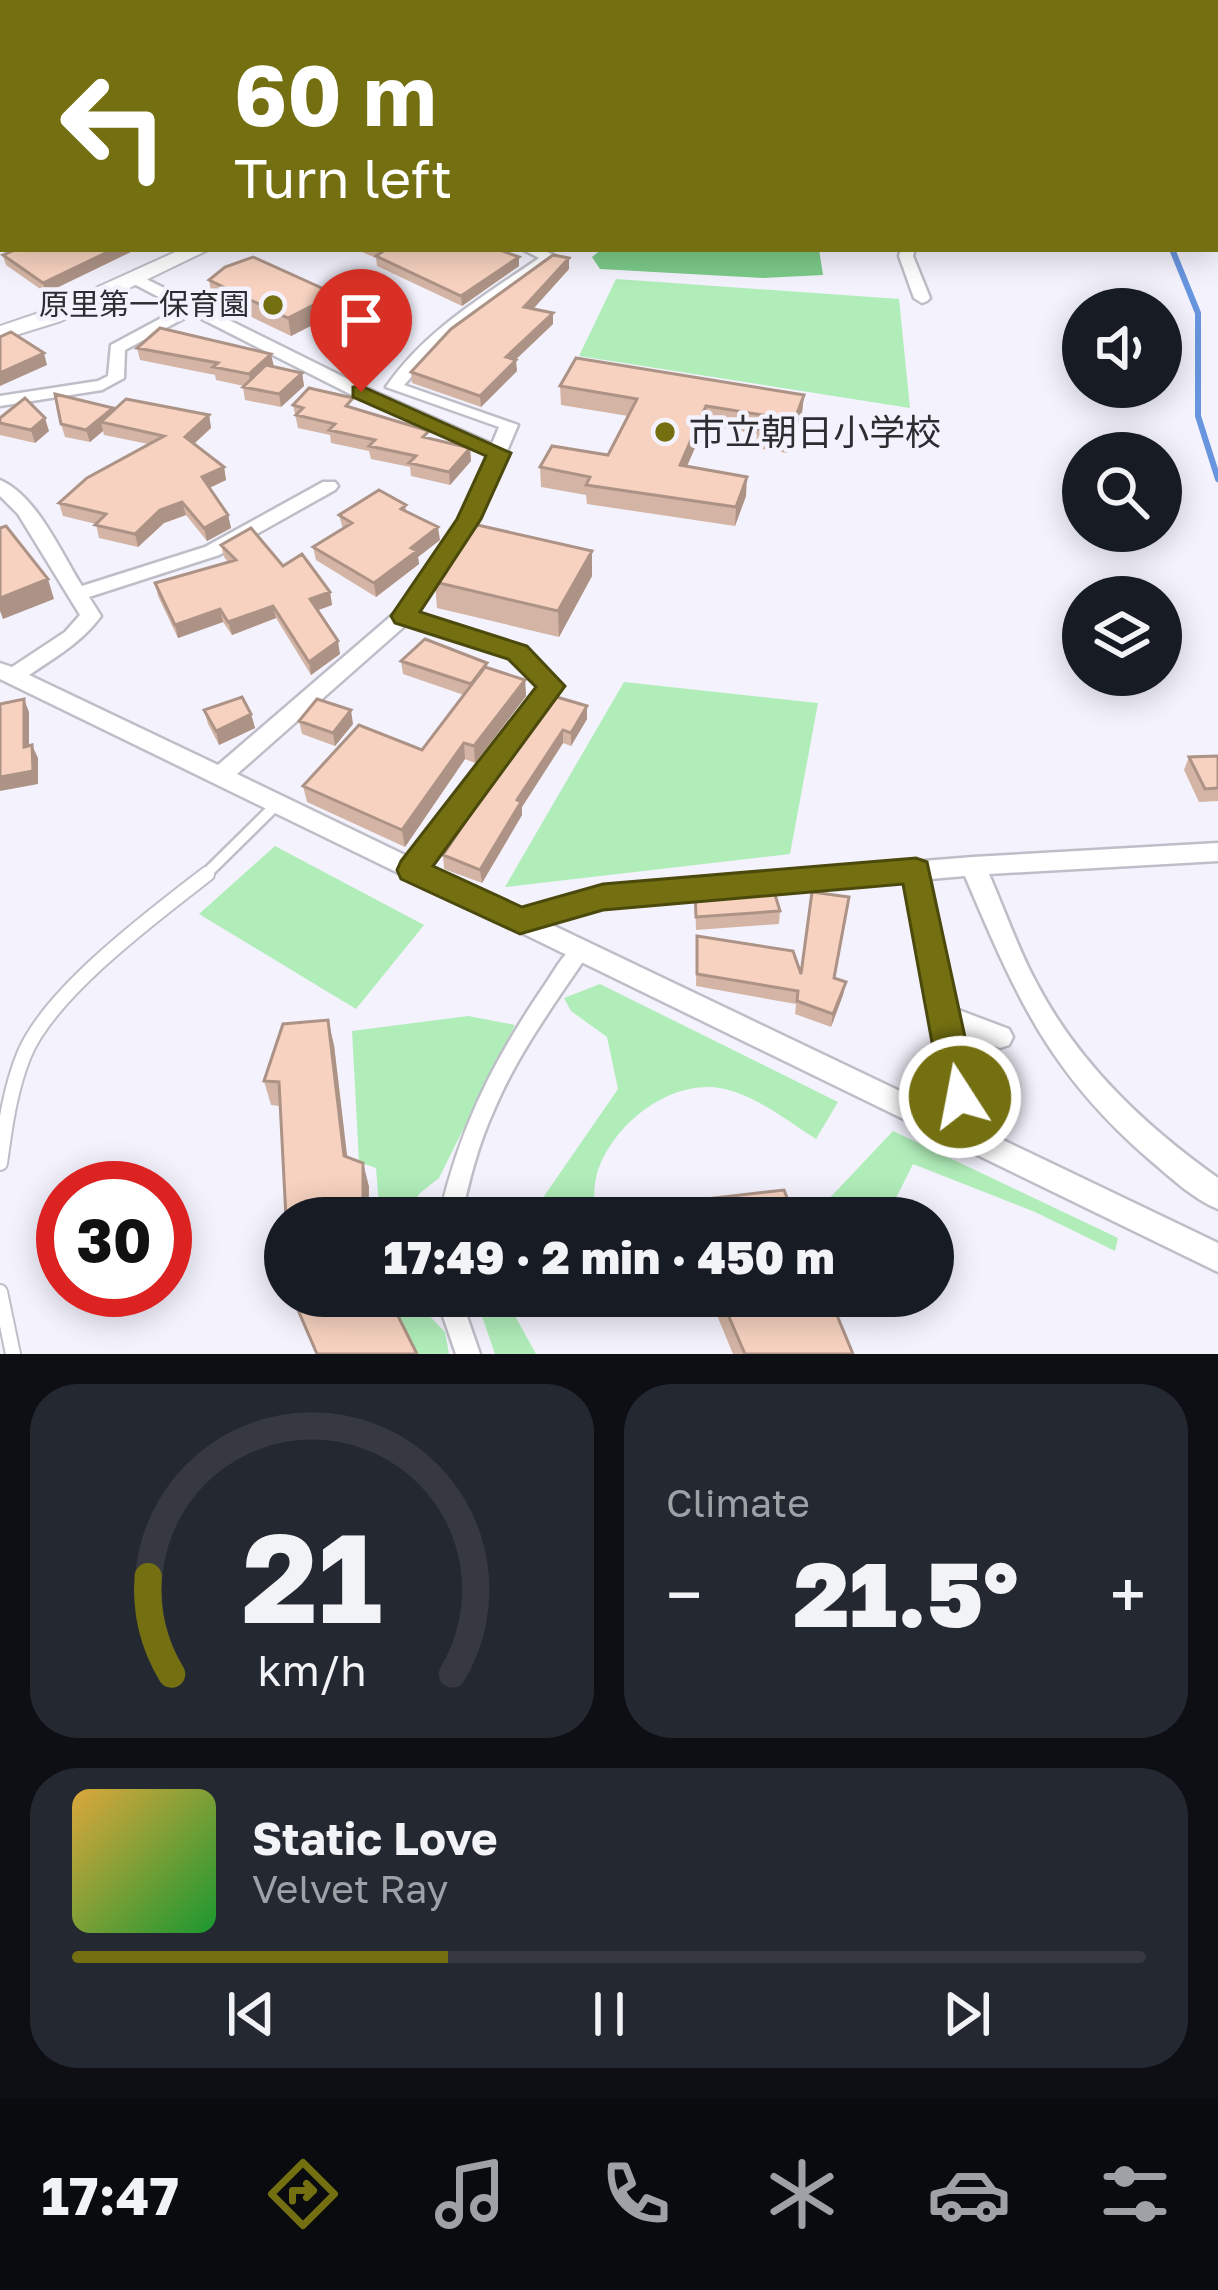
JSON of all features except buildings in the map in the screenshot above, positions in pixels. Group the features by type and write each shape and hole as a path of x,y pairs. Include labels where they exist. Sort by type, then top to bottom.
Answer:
{"main road":[{"path":"0,331 155,252"},
{"path":"0,331 137,280 193,252"}],"street":[{"path":"220,776 404,616 469,519 509,425 394,387 403,371 467,316 550,257 537,252"},
{"path":"907,252 922,298"},
{"path":"137,280 189,309 499,453"},
{"path":"0,401 102,385 116,378 117,348 189,309"},
{"path":"0,485 25,511 91,616 72,637 7,673"},
{"path":"79,595 212,551 328,486"},
{"path":"404,616 518,652 551,686 412,870"},
{"path":"7,673 1218,1258"},
{"path":"520,921 603,897 973,866 1218,852"},
{"path":"973,866 1036,1008 1081,1074 1158,1153 1218,1195"},
{"path":"916,871 968,1137"},
{"path":"454,1197 461,1160 482,1103 509,1053 579,951"},
{"path":"944,1016 1000,1036"},
{"path":"455,1317 468,1354"}],"lane":[{"path":"0,1162 7,1113 25,1051 72,989 131,932 219,865 277,805"},
{"path":"0,1292 13,1354"}],"green space":[{"path":"598,252 819,252 823,275 763,278 600,269 592,257"},
{"path":"616,279 899,299 910,408 579,356"},
{"path":"624,682 818,703 790,854 505,887"},
{"path":"275,846 424,925 356,1009 199,914"},
{"path":"600,984 838,1102 816,1139 737,1093 704,1087 684,1090 628,1124 603,1159 595,1197 544,1197 618,1089 607,1037 571,1011 564,998"},
{"path":"468,1016 515,1025 439,1178 417,1197 378,1197 376,1168 359,1162 352,1031"},
{"path":"893,1131 1118,1238 1115,1251 1035,1212 913,1164 896,1197 831,1197"},
{"path":"396,1317 430,1317 445,1332 449,1354 418,1354"},
{"path":"482,1317 516,1317 536,1354 495,1354"}],"waterway":[{"path":"1173,252 1198,313 1198,416 1218,479"}],"place":[{"name":"原里第一保育園","path":"273,305"},
{"name":"市立朝日小学校","path":"665,432"}],"route":[{"path":"361,392 499,453 469,519 404,616 518,652 551,686 412,870 520,921 603,897 916,871 960,1097"}]}
